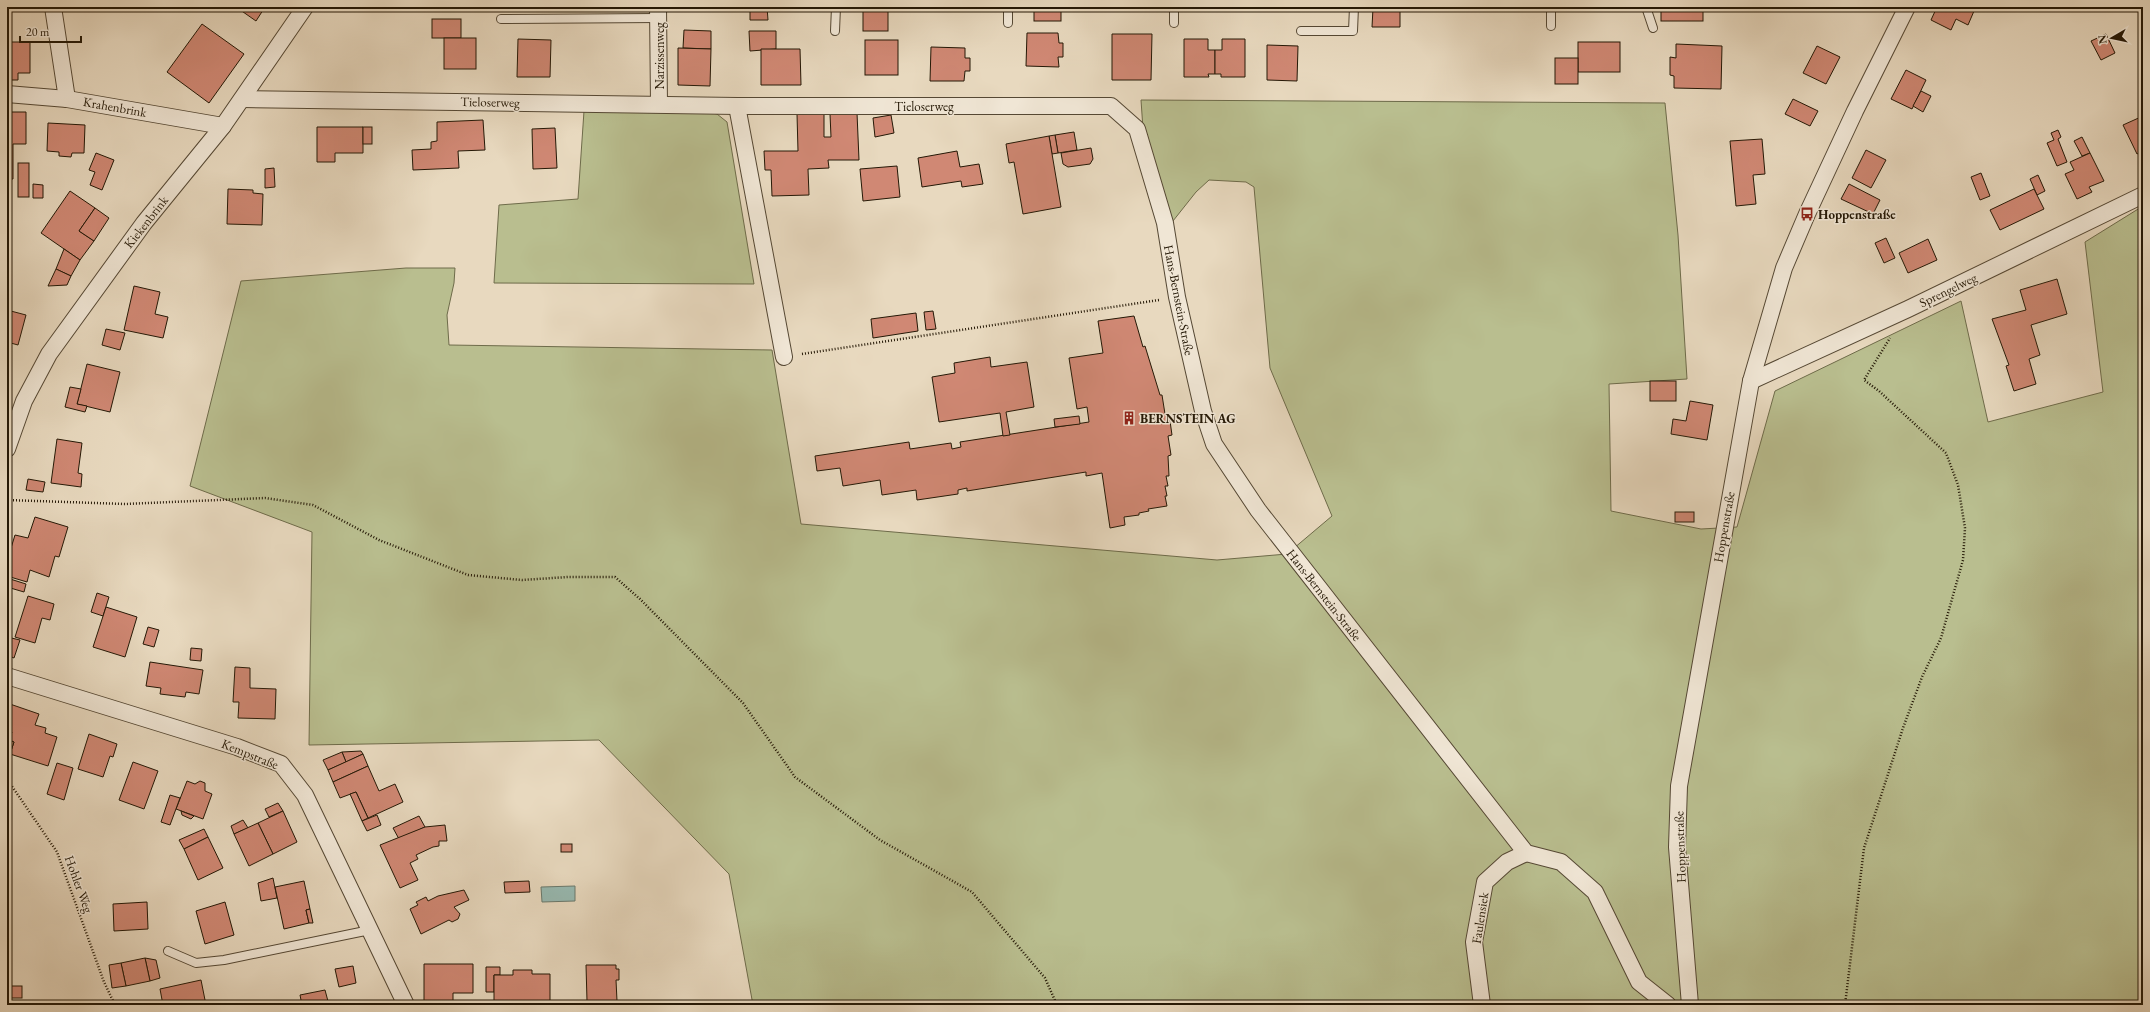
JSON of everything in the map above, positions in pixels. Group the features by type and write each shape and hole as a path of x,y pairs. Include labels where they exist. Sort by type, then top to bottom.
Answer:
{"street":[{"path":"52,7 67,99"},
{"name":"Kiekenbrink","path":"7,449 24,401 49,354 144,223 223,126 305,7"},
{"name":"Hoppenstraße","path":"1690,1005 1677,847 1679,786 1751,381 1787,261 1855,111 1907,7"},
{"name":"Narzissenweg","path":"659,12 659,104"},
{"name":"Krahenbrink","path":"7,94 67,99 223,126"},
{"name":"Tieloserweg","path":"242,99 737,106 1111,106"},
{"path":"737,106 784,357"},
{"name":"Hans-Bernstein-Straße","path":"1111,106 1137,129 1166,223 1177,297 1203,411 1214,444 1258,510 1282,542 1526,853"},
{"name":"Sprengelweg","path":"1751,381 1908,309 2143,195"},
{"name":"Kempstraße","path":"7,676 237,747 281,764 305,795 406,1005"},
{"path":"1526,853 1561,862 1595,892 1639,982 1668,1005"},
{"name":"Faulensiek","path":"1482,1005 1474,942 1485,882 1507,862 1526,853"}],"lane":[{"path":"835,31 836,7"},
{"path":"1008,7 1008,23"},
{"path":"1174,7 1174,23"},
{"path":"1301,31 1353,31 1354,7"},
{"path":"1551,7 1551,26"},
{"path":"1646,7 1653,28"},
{"path":"501,19 659,12"},
{"path":"168,951 196,963 224,960 370,930"}],"path":[{"path":"784,357 1177,297"},
{"path":"1845,1005 1864,848 1906,721 1922,678 1941,638 1963,560 1965,528 1958,485 1946,453 1880,391 1864,380 1892,335"},
{"path":"7,500 125,504 265,498 313,504 379,540 468,575 522,580 568,576 615,577 640,599 743,703 795,777 880,840 972,892 1045,978 1057,1005"},
{"name":"Hohler Weg","path":"7,779 57,852 104,982 115,1005"}],"green space":[{"path":"1141,100 1665,103 1678,235 1687,379 1609,384 1611,511 1701,529 1737,527 1775,391 1961,301 1988,422 2103,392 2085,242 2143,206 2143,1005 753,1005 729,874 599,740 309,745 312,532 190,486 241,281 406,268 455,268 454,283 447,315 449,345 772,350 801,524 1217,560 1287,554 1332,516 1270,368 1254,187 1246,182 1209,180 1196,192 1169,226 1143,129"},
{"path":"584,111 705,111 717,114 727,122 754,284 494,283 499,205 578,199"}],"water":[{"path":"575,886 575,901 542,902 541,887"}],"building":[{"path":"236,7 265,7 256,21"},
{"path":"679,7 711,7 711,10 679,11"},
{"path":"750,7 767,7 768,20 750,20"},
{"path":"767,7 801,7 801,9 767,9"},
{"path":"863,7 888,7 888,31 863,31"},
{"path":"1034,7 1061,7 1061,21 1034,21"},
{"path":"1661,7 1703,7 1703,21 1661,21"},
{"path":"1937,7 1966,7 1974,11 1968,25 1956,19 1951,30 1931,20"},
{"path":"1373,8 1400,8 1400,27 1372,27"},
{"path":"432,19 461,19 461,38 432,38"},
{"path":"202,24 244,54 209,103 167,72"},
{"path":"684,30 711,31 711,49 683,48"},
{"path":"749,31 776,31 776,49 750,51"},
{"path":"1027,33 1058,33 1059,43 1063,43 1063,57 1058,57 1059,67 1026,66"},
{"path":"1112,34 1152,34 1151,80 1112,80"},
{"path":"2106,34 2115,53 2101,60 2091,41"},
{"path":"444,38 476,38 476,69 444,69"},
{"path":"518,39 551,40 550,77 517,77"},
{"path":"1184,39 1208,39 1208,50 1215,50 1215,74 1208,74 1209,77 1184,77"},
{"path":"1222,39 1245,39 1245,77 1221,77 1221,74 1215,74 1215,50 1222,50"},
{"path":"865,40 898,40 898,75 865,75"},
{"path":"7,42 30,42 30,73 18,73 18,80 7,80"},
{"path":"1578,42 1620,42 1620,72 1578,72"},
{"path":"1676,44 1722,46 1721,89 1674,88 1674,76 1670,75 1670,57 1676,58"},
{"path":"1267,45 1298,46 1297,81 1267,80"},
{"path":"1817,46 1840,57 1826,84 1803,73"},
{"path":"931,47 965,48 965,58 970,58 970,71 965,71 964,81 930,81"},
{"path":"678,48 711,49 710,86 678,85"},
{"path":"761,49 800,49 801,85 761,85"},
{"path":"1555,58 1578,58 1578,84 1555,84"},
{"path":"1906,70 1926,80 1912,109 1891,99"},
{"path":"1921,91 1931,96 1923,112 1913,106"},
{"path":"1793,99 1818,111 1810,126 1785,114"},
{"path":"7,112 26,112 26,144 13,144 13,179 7,179"},
{"path":"824,113 824,137 831,137 830,114 857,113 859,160 828,160 829,168 808,169 809,195 772,196 771,170 765,170 764,151 798,151 797,114"},
{"path":"891,115 894,133 875,137 873,118"},
{"path":"2143,116 2143,151 2137,154 2123,125"},
{"path":"483,120 485,150 458,151 459,168 413,170 412,150 431,149 431,142 437,141 437,122"},
{"path":"48,123 85,125 84,153 72,153 71,157 59,156 59,152 47,151"},
{"path":"317,127 363,127 363,153 335,153 335,162 317,162"},
{"path":"363,127 372,127 372,144 363,144"},
{"path":"555,128 557,168 533,169 532,129"},
{"path":"2058,130 2061,137 2058,139 2067,162 2057,166 2047,143 2054,140 2051,133"},
{"path":"1074,132 1077,150 1058,153 1055,135"},
{"path":"1055,135 1058,153 1052,154 1049,136"},
{"path":"1049,136 1061,207 1023,214 1014,162 1009,163 1006,144"},
{"path":"2082,137 2090,153 2082,156 2074,141"},
{"path":"1762,139 1765,174 1753,175 1756,204 1736,206 1730,141"},
{"path":"1091,148 1093,159 1090,164 1068,167 1063,164 1061,153"},
{"path":"1866,150 1886,160 1871,188 1852,178"},
{"path":"957,151 960,167 979,164 983,184 962,187 961,181 922,187 918,158"},
{"path":"96,153 114,160 102,190 90,185 95,172 89,170"},
{"path":"2090,153 2104,181 2089,187 2092,192 2077,199 2065,174 2074,170 2070,162"},
{"path":"18,163 29,163 29,197 18,197"},
{"path":"897,166 900,197 863,201 860,169"},
{"path":"274,168 275,187 265,188 265,169"},
{"path":"1981,173 1990,196 1980,200 1971,177"},
{"path":"2038,175 2045,191 2037,195 2030,179"},
{"path":"33,184 43,185 43,198 33,198"},
{"path":"1849,184 1880,200 1873,214 1841,199"},
{"path":"228,189 253,190 253,193 263,194 262,225 227,224"},
{"path":"2034,189 2044,209 2000,230 1990,210"},
{"path":"70,191 95,208 79,231 94,241 80,260 41,233"},
{"path":"95,208 109,218 94,241 79,231"},
{"path":"1886,238 1895,258 1884,263 1875,243"},
{"path":"1928,239 1937,260 1908,273 1899,253"},
{"path":"64,249 80,260 71,276 56,269"},
{"path":"56,269 71,276 67,285 48,286"},
{"path":"2057,279 2067,314 2031,325 2040,355 2029,359 2036,384 2014,391 2006,366 2009,365 1992,319 2026,310 2020,290"},
{"path":"134,286 160,292 155,314 168,317 163,338 124,330"},
{"path":"7,310 26,315 18,345 7,342"},
{"path":"933,311 936,329 926,330 924,312"},
{"path":"916,313 918,331 873,338 871,319"},
{"name":"BERNSTEIN AG","path":"1134,316 1160,395 1162,395 1165,414 1169,414 1172,435 1168,436 1171,455 1168,456 1169,476 1166,476 1168,486 1165,486 1167,506 1148,509 1149,511 1139,513 1139,515 1124,517 1125,525 1110,528 1102,473 1086,476 1086,472 967,491 967,488 958,490 958,494 917,500 916,490 882,495 880,480 843,486 840,468 817,471 815,456 909,442 910,449 951,443 952,449 961,447 960,442 1089,422 1087,407 1077,409 1069,358 1103,353 1098,321"},
{"path":"106,329 125,333 120,350 102,345"},
{"path":"990,357 991,367 1027,362 1034,407 1006,412 1010,435 1003,436 1000,413 939,422 932,377 955,373 954,363"},
{"path":"87,364 120,372 110,412 77,404"},
{"path":"1650,381 1676,381 1676,401 1650,401"},
{"path":"70,387 81,389 77,404 87,406 85,412 65,407"},
{"path":"1690,401 1713,405 1707,440 1671,434 1673,419 1686,421"},
{"path":"1079,416 1080,424 1055,427 1054,419"},
{"path":"57,439 82,443 78,473 82,474 81,487 51,483"},
{"path":"28,479 45,482 43,492 26,490"},
{"path":"1675,512 1694,512 1694,522 1675,522"},
{"path":"35,517 68,527 59,557 55,556 49,577 30,570 27,582 7,576 7,561 15,535 28,538"},
{"path":"7,578 26,584 24,592 7,587"},
{"path":"97,593 109,597 103,616 91,612"},
{"path":"28,596 54,604 50,620 42,618 35,643 15,637"},
{"path":"106,607 137,617 125,657 93,647"},
{"path":"148,627 159,630 154,647 143,644"},
{"path":"7,637 20,640 14,658 7,655"},
{"path":"191,648 202,649 201,661 190,660"},
{"path":"150,662 203,670 199,694 186,692 185,697 160,694 161,688 146,686"},
{"path":"235,667 250,668 250,688 276,689 275,719 238,718 239,702 233,702"},
{"path":"7,703 39,714 35,725 46,728 45,733 57,737 48,766 10,754 14,742 9,740 12,732 7,730"},
{"path":"89,734 117,744 113,757 110,756 103,777 78,769"},
{"path":"9,740 14,742 10,754 7,753"},
{"path":"361,751 363,754 346,762 342,752"},
{"path":"342,752 346,762 328,770 323,760"},
{"path":"363,754 368,766 333,782 328,770"},
{"path":"133,762 158,771 144,809 119,800"},
{"path":"57,763 73,768 64,800 47,794"},
{"path":"368,766 379,791 395,784 403,802 368,818 356,792 340,798 333,782"},
{"path":"187,781 195,784 200,781 205,783 205,791 212,794 203,819 176,809"},
{"path":"356,792 368,818 362,821 350,794"},
{"path":"170,795 180,798 170,825 161,822"},
{"path":"278,803 283,811 269,817 265,809"},
{"path":"181,811 194,816 191,819 182,815"},
{"path":"283,811 297,842 273,854 258,823"},
{"path":"377,815 381,825 367,831 362,821"},
{"path":"419,816 425,827 399,839 393,828"},
{"path":"243,820 248,828 234,834 231,826"},
{"path":"258,823 273,854 249,866 234,834"},
{"path":"445,825 447,841 439,841 439,846 433,847 416,855 418,859 410,863 418,880 400,888 380,845 425,827"},
{"path":"204,829 208,837 184,849 179,840"},
{"path":"208,837 223,868 198,880 184,849"},
{"path":"561,844 572,844 572,852 561,852"},
{"path":"273,878 277,898 261,901 258,883"},
{"path":"304,881 310,909 306,910 309,923 284,929 275,887"},
{"path":"529,881 530,892 505,893 504,882"},
{"path":"464,890 469,900 454,907 460,914 458,919 452,922 449,920 421,934 410,909 418,905 416,902 426,897 428,901 438,896"},
{"path":"147,902 148,929 114,931 113,904"},
{"path":"225,902 234,935 205,944 196,911"},
{"path":"310,909 313,923 309,923 306,910"},
{"path":"145,958 156,960 160,978 150,981"},
{"path":"145,958 150,981 126,986 121,963"},
{"path":"121,963 126,986 112,988 109,965"},
{"path":"424,964 473,964 473,993 453,993 453,1005 424,1005"},
{"path":"586,965 616,965 616,969 619,969 619,980 616,980 617,1001 587,1001"},
{"path":"353,966 356,983 339,987 335,969"},
{"path":"486,967 500,967 500,975 494,975 494,992 486,992"},
{"path":"513,970 532,970 532,974 550,974 550,1005 494,1005 494,975 513,975"},
{"path":"201,980 206,1005 163,1005 160,989"},
{"path":"7,986 22,986 22,998 7,998"},
{"path":"325,990 329,1005 302,1005 300,995"}],"place":[{"name":"Hoppenstraße","path":"1807,214"},
{"name":"BERNSTEIN AG","path":"1129,418"}]}
